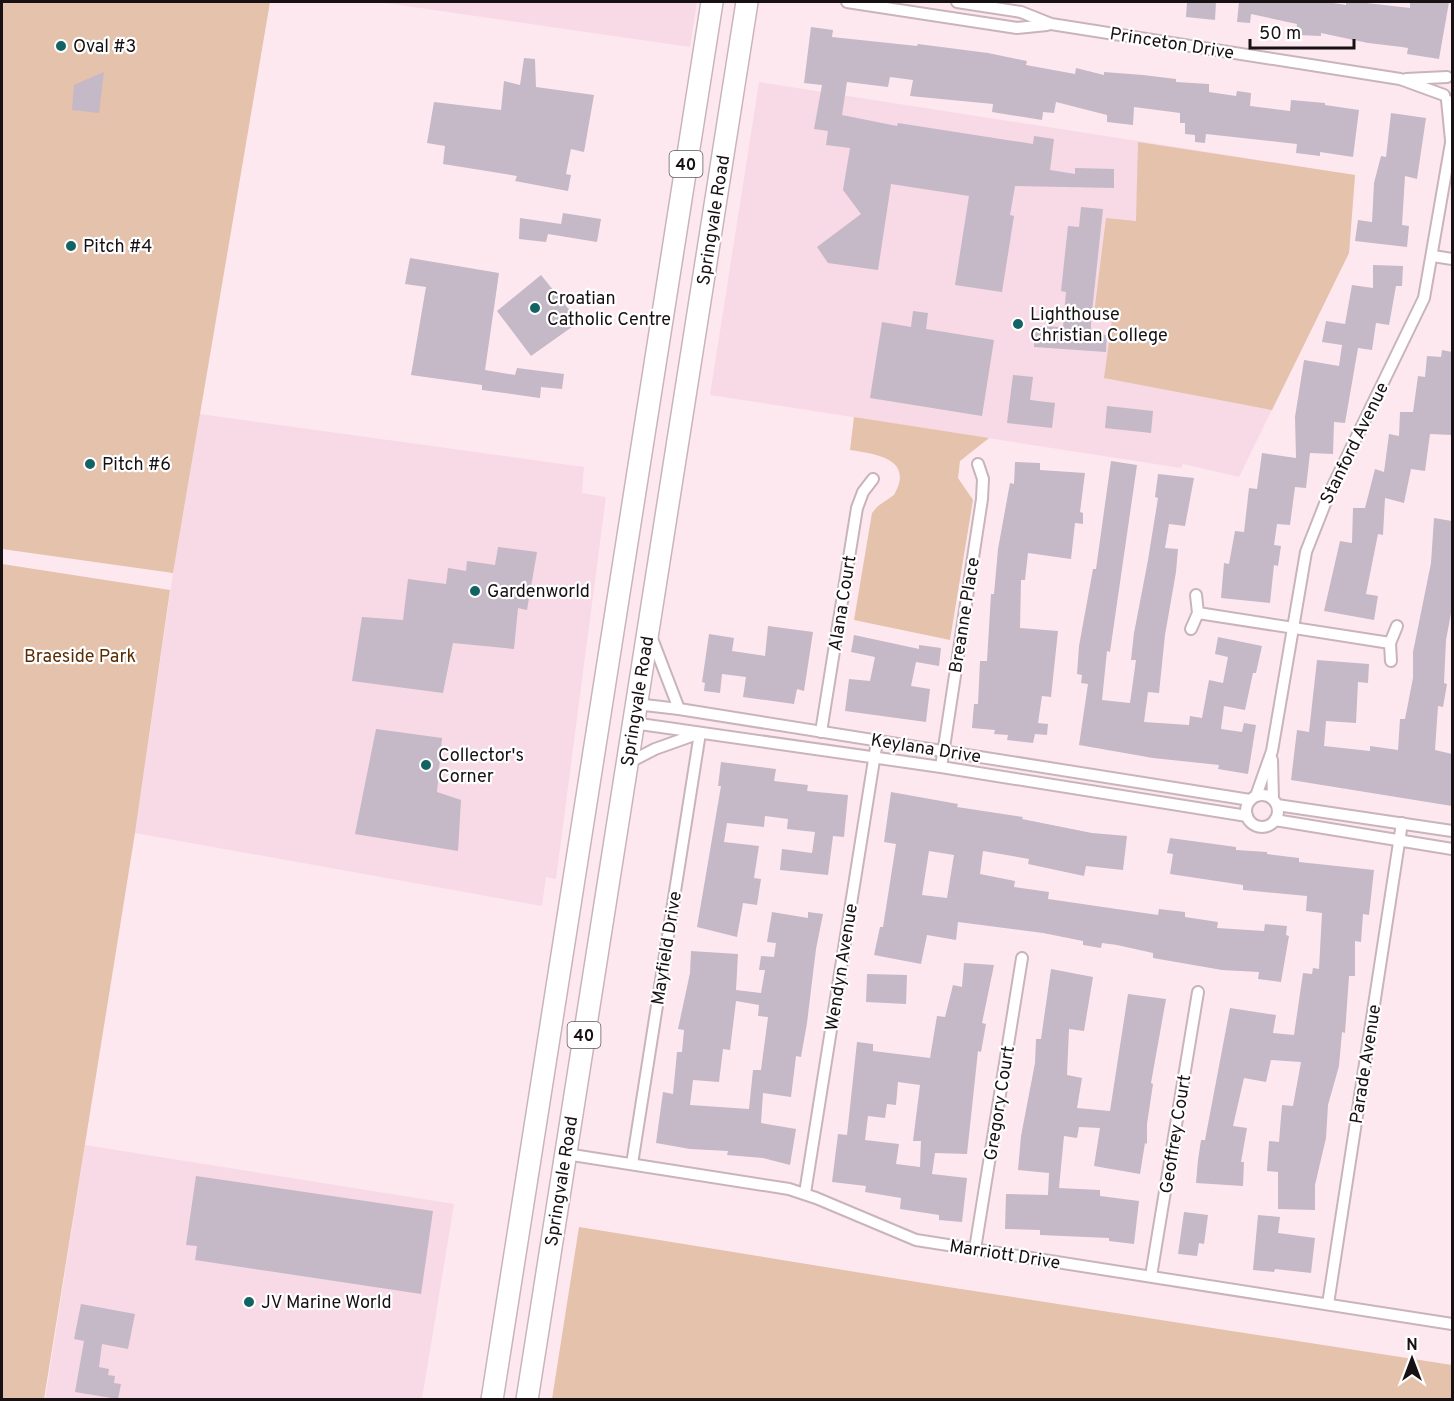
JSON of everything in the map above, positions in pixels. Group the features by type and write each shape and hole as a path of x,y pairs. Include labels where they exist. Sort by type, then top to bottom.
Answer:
{"highway":[{"name":"Springvale Road","path":"492,1400 712,2"},
{"name":"Springvale Road","path":"527,1400 747,2"},
{"name":"Keylana Drive","path":"601,709 634,713"}],"street":[{"name":"Princeton Drive","path":"848,2 1017,28 1051,24"},
{"name":"Princeton Drive","path":"957,2 1021,12 1051,24 1400,79 1450,75"},
{"name":"Stanford Avenue","path":"1253,798 1272,750 1300,576 1312,533 1424,298 1452,139 1448,99 1442,85 1450,75"},
{"name":"Princeton Drive","path":"1400,79 1448,99"},
{"path":"1433,256 1452,259"},
{"name":"Breanne Place","path":"941,767 982,499 983,478 978,465"},
{"name":"Alana Court","path":"821,732 857,508 863,492 873,478"},
{"path":"1191,629 1198,613 1196,595"},
{"path":"1198,613 1390,643"},
{"path":"1391,661 1390,643 1397,626"},
{"path":"648,630 679,709"},
{"name":"Keylana Drive","path":"634,713 679,709 1253,798"},
{"name":"Keylana Drive","path":"634,713 700,732 941,767 1247,816"},
{"path":"628,764 655,749 700,732"},
{"name":"Mayfield Drive","path":"632,1164 700,732"},
{"name":"Wendyn Avenue","path":"805,1193 877,741"},
{"name":"Stanford Avenue","path":"1272,750 1275,802"},
{"path":"1452,831 1275,802 1264,795 1253,798 1247,816 1257,826 1267,826 1275,820 1452,849"},
{"path":"1275,802 1275,820"},
{"name":"Parade Avenue","path":"1328,1304 1402,823"},
{"name":"Gregory Court","path":"975,1249 1022,958"},
{"name":"Geoffrey Court","path":"1151,1276 1198,993"},
{"name":"Marriott Drive","path":"566,1154 805,1193 907,1237 1452,1324"}],"shaded area":[{"path":"378,2 697,2 690,47"},
{"name":"Lighthouse Christian College","path":"759,82 1355,175 1349,253 1239,477 1183,464 1181,468 710,395"},
{"path":"200,414 584,467 582,493 606,497 556,879 546,877 542,906 135,833 173,573"},
{"name":"JV Marine World","path":"85,1145 454,1204 422,1399 45,1400"}],"green space":[{"path":"2,2 270,2 173,573 2,549"},
{"path":"1138,142 1355,175 1349,253 1272,410 1104,378 1112,320 1094,314 1106,218 1136,221"},
{"path":"854,417 989,438 960,461 958,478 973,500 950,640 854,620 872,513 894,495 900,473 889,460 850,450"},
{"name":"Braeside Park","path":"2,564 170,590 135,833 44,1399 2,1399"},
{"path":"579,1227 1452,1365 1452,1399 552,1399"}],"building":[{"path":"1187,2 1216,2 1215,20 1186,17"},
{"path":"1239,2 1327,2 1346,5 1346,2 1358,2 1410,8 1410,2 1449,2 1439,59 1407,54 1408,48 1368,43 1321,33 1321,36 1296,35 1297,24 1251,14 1250,23 1237,22"},
{"path":"811,27 833,30 832,37 917,46 918,44 988,53 1027,61 1026,65 1075,74 1076,68 1104,75 1104,72 1143,75 1176,79 1176,82 1209,84 1209,92 1236,96 1237,91 1251,93 1250,106 1290,111 1291,100 1325,103 1325,105 1359,110 1353,157 1320,152 1320,156 1296,153 1297,144 1206,134 1205,143 1195,142 1195,135 1185,134 1185,123 1180,123 1180,113 1134,107 1133,125 1107,122 1107,115 1056,102 1054,113 1043,112 1042,120 992,112 993,104 910,96 913,80 890,77 888,87 847,82 842,115 897,126 898,123 1033,144 1034,136 1054,139 1050,170 1075,174 1075,168 1114,169 1114,188 1015,186 1010,215 1014,216 1002,292 955,285 969,196 891,184 878,270 828,263 817,247 861,214 843,190 850,148 826,145 828,131 814,129 822,85 804,83"},
{"path":"524,58 535,59 536,87 594,95 584,152 571,149 566,174 571,175 568,191 515,181 517,176 443,164 445,146 427,143 434,102 501,110 504,81 520,85"},
{"path":"104,72 99,113 72,110 74,85"},
{"path":"1391,113 1426,118 1417,179 1405,176 1402,225 1409,226 1407,247 1355,241 1358,220 1372,222 1374,183 1381,156 1386,157"},
{"path":"1081,207 1103,209 1091,334 1107,335 1106,352 1034,347 1035,326 1063,327 1066,292 1061,291 1068,226 1079,227"},
{"path":"563,213 601,219 597,242 548,234 546,242 519,239 520,218 561,224"},
{"path":"410,258 499,273 485,370 515,375 517,368 564,374 562,389 541,387 540,398 482,390 482,385 411,375 426,287 405,284"},
{"path":"1373,265 1403,266 1402,286 1396,286 1389,325 1376,323 1372,350 1358,348 1345,423 1334,422 1333,454 1310,453 1306,488 1295,487 1290,525 1277,524 1274,545 1281,546 1278,566 1274,565 1270,603 1221,598 1224,563 1229,564 1235,531 1244,532 1249,488 1257,489 1262,453 1296,458 1295,417 1304,360 1339,366 1342,345 1322,342 1326,321 1345,324 1352,285 1373,288"},
{"path":"541,275 579,322 531,356 497,311"},
{"path":"913,311 928,313 926,329 994,340 982,416 870,398 882,322 911,327"},
{"path":"1442,350 1452,352 1452,435 1430,434 1425,471 1411,469 1404,503 1385,498 1383,535 1378,534 1366,594 1378,596 1374,620 1324,611 1340,541 1352,543 1353,508 1365,508 1375,469 1384,472 1389,434 1399,436 1400,412 1413,412 1418,376 1425,377 1427,356 1441,357"},
{"path":"1013,375 1033,377 1030,400 1055,403 1052,428 1007,423"},
{"path":"1107,406 1153,411 1151,433 1105,428"},
{"path":"1111,461 1137,465 1110,652 1107,651 1102,700 1130,703 1136,660 1131,660 1134,633 1158,498 1155,497 1158,474 1194,478 1185,526 1169,524 1165,548 1178,549 1176,572 1165,635 1159,693 1148,692 1144,722 1189,725 1190,716 1202,718 1209,680 1223,683 1228,657 1215,654 1218,637 1262,646 1245,710 1224,706 1221,729 1242,732 1244,723 1256,725 1248,774 1218,769 1219,765 1153,758 1079,745 1088,684 1081,683 1082,675 1077,674 1079,646 1093,569 1096,569"},
{"path":"1015,462 1040,463 1040,470 1085,473 1080,512 1083,513 1083,524 1075,523 1071,559 1028,553 1025,580 1021,580 1020,628 1058,631 1051,697 1042,696 1038,723 1048,724 1047,735 1035,734 1033,743 1007,740 1008,735 994,734 995,730 972,728 974,704 978,704 980,661 987,661 991,594 994,594 998,549 1010,483 1014,484"},
{"path":"1434,518 1452,521 1452,608 1446,640 1444,683 1447,684 1443,707 1438,706 1435,750 1452,754 1452,806 1291,780 1297,730 1309,732 1317,660 1369,664 1368,683 1358,682 1356,723 1326,721 1324,746 1370,751 1370,746 1398,750 1400,719 1405,719 1413,678 1413,652 1431,563"},
{"path":"498,547 537,552 527,610 518,608 514,649 453,643 443,693 352,681 362,617 403,620 408,579 446,584 448,568 466,571 467,561 495,565"},
{"path":"768,626 813,632 804,691 797,689 794,704 743,697 746,677 722,674 720,693 704,691 705,683 702,682 709,634 734,638 732,651 765,656"},
{"path":"854,635 919,649 919,645 941,648 939,666 916,662 911,686 930,689 926,722 845,711 849,679 870,681 875,657 851,652"},
{"path":"376,729 442,738 437,792 461,800 458,851 355,834"},
{"path":"721,762 776,769 774,781 808,785 807,791 848,795 844,837 833,836 828,875 780,870 782,849 812,853 815,832 787,829 788,819 765,816 764,827 727,823 724,842 759,846 754,878 761,879 757,905 743,903 737,937 697,927 721,786 718,786"},
{"path":"891,792 958,804 957,807 1023,817 1022,819 1092,833 1127,836 1123,870 1086,866 1084,876 1028,864 1029,859 983,851 980,874 1015,881 1014,887 1049,892 1048,899 1158,915 1159,909 1185,912 1185,917 1218,922 1217,928 1264,931 1265,924 1287,926 1286,935 1289,936 1281,982 1258,979 1259,972 1222,970 1153,958 1153,953 1117,945 1102,943 1101,948 1083,945 1083,941 1043,933 958,922 956,940 927,935 921,964 874,955 880,927 883,927 896,844 884,842","holes":["929,851 954,855 947,898 922,895"]},
{"path":"1170,838 1236,847 1236,850 1267,852 1267,854 1299,858 1299,862 1374,870 1369,915 1363,914 1361,942 1355,941 1355,976 1349,976 1345,1033 1342,1032 1339,1066 1328,1105 1326,1138 1315,1185 1315,1210 1278,1209 1278,1172 1267,1171 1269,1141 1279,1142 1282,1105 1293,1106 1301,1062 1271,1060 1266,1082 1244,1078 1233,1126 1247,1128 1241,1162 1244,1162 1243,1186 1196,1183 1201,1140 1205,1140 1230,1008 1276,1015 1273,1033 1294,1035 1303,973 1312,974 1313,968 1319,969 1322,913 1306,911 1307,896 1243,890 1243,885 1170,874 1173,854 1167,853"},
{"path":"772,912 808,918 808,912 823,914 816,949 807,1023 801,1057 796,1056 791,1097 763,1093 761,1123 796,1129 790,1165 763,1158 727,1155 728,1151 690,1149 656,1143 663,1092 673,1094 677,1052 682,1052 684,1030 678,1029 690,973 691,951 738,954 736,990 761,993 765,970 759,970 761,956 774,957 776,943 767,942","holes":["736,1001 759,1005 758,1016 768,1017 761,1070 753,1070 749,1109 690,1105 693,1080 719,1082 723,1049 730,1050"]},
{"path":"964,963 994,965 982,1023 986,1024 981,1052 978,1051 967,1154 935,1153 932,1174 967,1178 962,1222 939,1220 939,1215 900,1209 901,1198 865,1192 866,1186 832,1182 838,1134 847,1135 857,1042 873,1044 873,1051 930,1058 937,1016 945,1017 953,985 962,987","holes":["898,1082 920,1085 913,1141 921,1141 920,1167 896,1164 899,1144 865,1140 868,1116 885,1118 887,1104 896,1105"]},
{"path":"1051,969 1093,977 1084,1031 1069,1029 1067,1075 1082,1078 1077,1108 1110,1111 1128,994 1166,999 1151,1083 1153,1084 1147,1124 1147,1144 1145,1143 1140,1174 1094,1166 1100,1128 1079,1127 1077,1138 1064,1136 1059,1188 1100,1190 1100,1196 1139,1201 1134,1244 1109,1241 1109,1238 1040,1235 1040,1230 1005,1229 1006,1194 1048,1195 1049,1173 1018,1170 1021,1136 1035,1063 1036,1039 1041,1039"},
{"path":"867,974 907,975 906,1004 866,1002"},
{"name":"JV Marine World","path":"196,1176 433,1211 421,1294 195,1260 197,1246 186,1245"},
{"path":"1184,1212 1208,1215 1204,1244 1199,1243 1197,1256 1178,1254"},
{"path":"1258,1215 1280,1217 1278,1233 1315,1238 1311,1273 1275,1269 1274,1272 1253,1270"},
{"path":"81,1304 135,1314 128,1349 102,1344 99,1367 109,1369 108,1375 115,1376 114,1383 121,1384 118,1399 75,1392 84,1341 74,1339"}],"place":[{"name":"Oval #3","path":"61,46"},
{"name":"Pitch #4","path":"71,246"},
{"name":"Croatian Catholic Centre","path":"535,308"},
{"name":"Lighthouse Christian College","path":"1018,324"},
{"name":"Pitch #6","path":"90,464"},
{"name":"Gardenworld","path":"475,591"},
{"name":"Collector's Corner","path":"426,765"},
{"name":"JV Marine World","path":"249,1302"}]}
